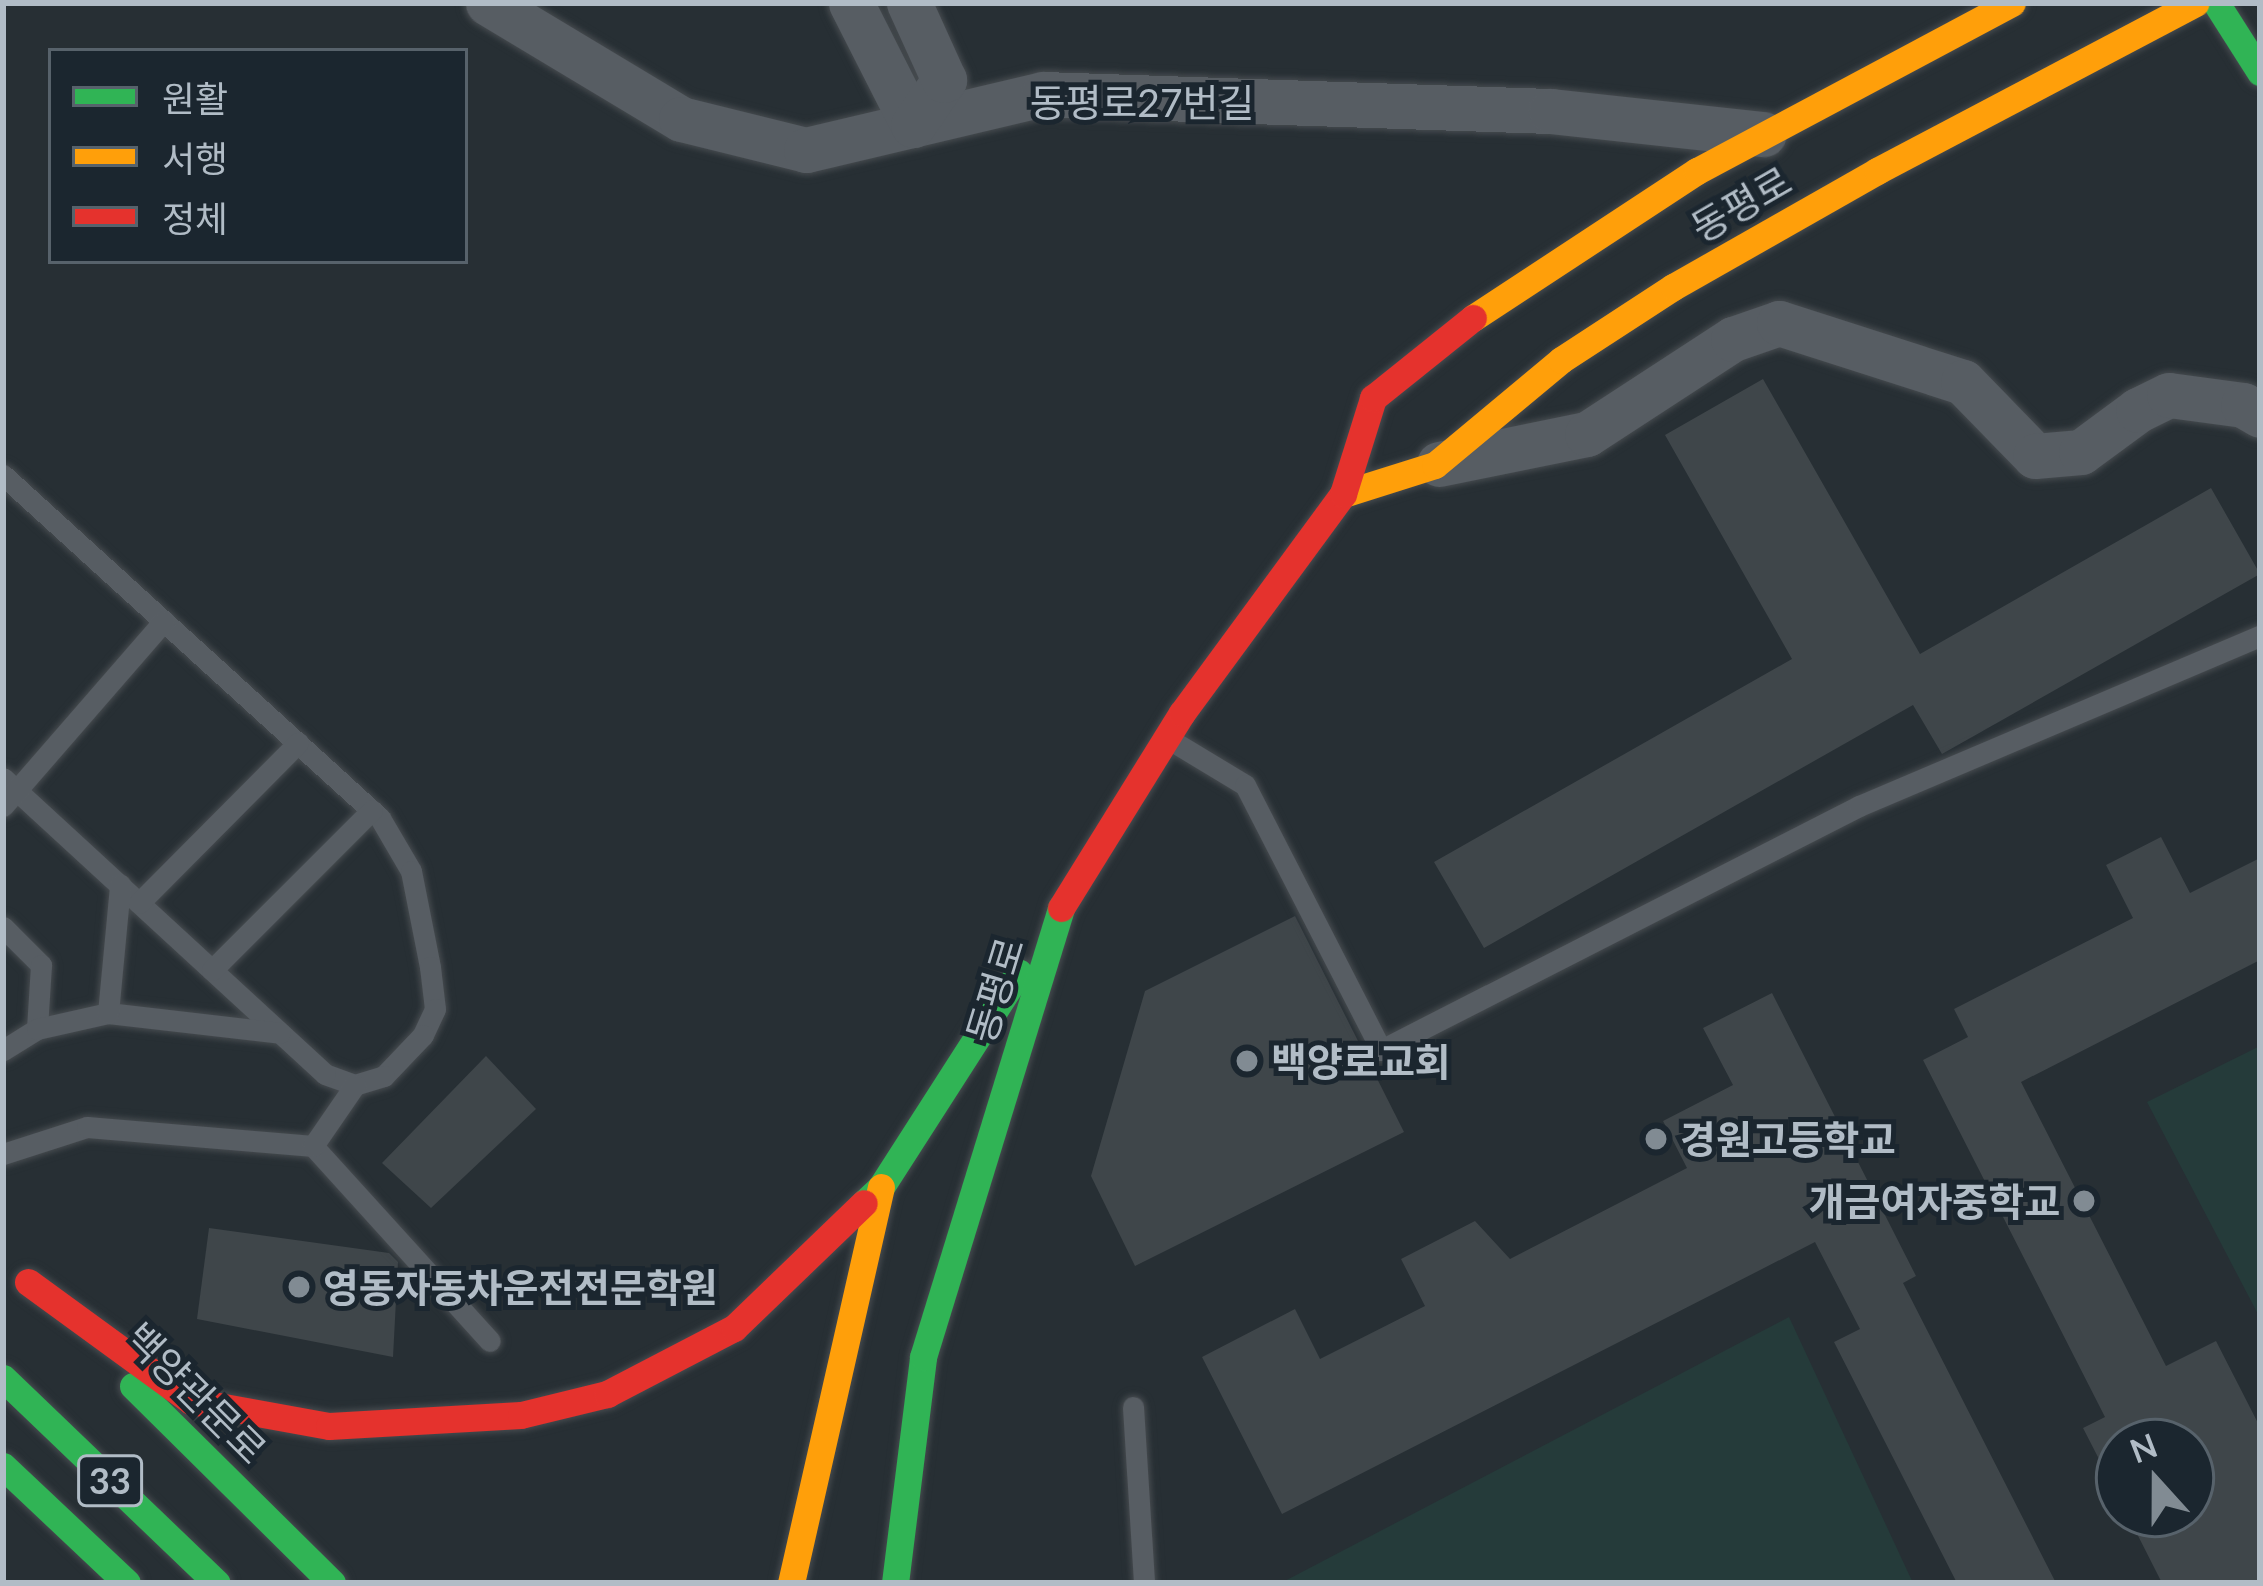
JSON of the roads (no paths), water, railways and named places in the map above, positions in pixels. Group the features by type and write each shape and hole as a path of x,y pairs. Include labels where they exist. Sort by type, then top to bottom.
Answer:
{"main road":[{"name":"동평로","path":"895,1583 923,1357 1062,905 1166,737 1342,494 1373,398 1496,299 1764,134 2012,3"},
{"name":"동평로","path":"1342,494 1435,465 1562,360 1672,287 1877,171 2195,3"},
{"path":"2216,3 2260,72"},
{"path":"28,1282 191,1401 329,1426 521,1414 607,1394 734,1328 881,1187 1062,905"},
{"path":"791,1583 881,1187"},
{"name":"백양관문로","path":"3,1259 332,1583"},
{"name":"33","path":"3,1378 217,1583"},
{"name":"33","path":"3,1466 127,1583"}],"street":[{"name":"동평로27번길","path":"488,3 681,119 806,150 1043,94 1551,111 1764,134"},
{"path":"850,3 913,125 944,80 909,3"},
{"path":"1435,465 1588,434 1733,340 1778,323 1963,382 2036,456 2081,452 2138,410 2169,395 2242,405 2260,415"}],"lane":[{"path":"3,475 164,621 298,743 372,810 411,871 435,1009 423,1035 384,1076 355,1085 325,1074 120,885 8,791 164,621"},
{"path":"1166,737 1245,785 1381,1050 1859,806 2260,636"},
{"path":"140,903 298,743"},
{"path":"212,970 372,810"},
{"path":"108,1012 120,885"},
{"path":"3,927 41,965 37,1029"},
{"path":"3,1050 37,1029 108,1012 281,1034"},
{"path":"313,1146 355,1085"},
{"path":"3,1154 87,1127 313,1146 490,1341"},
{"path":"1133,1407 1144,1583"}],"place":[{"name":"백양로교회","path":"1247,1061"},
{"name":"경원고등학교","path":"1656,1139"},
{"name":"개금여자중학교","path":"2084,1201"},
{"name":"영동자동차운전전문학원","path":"299,1287"}]}
